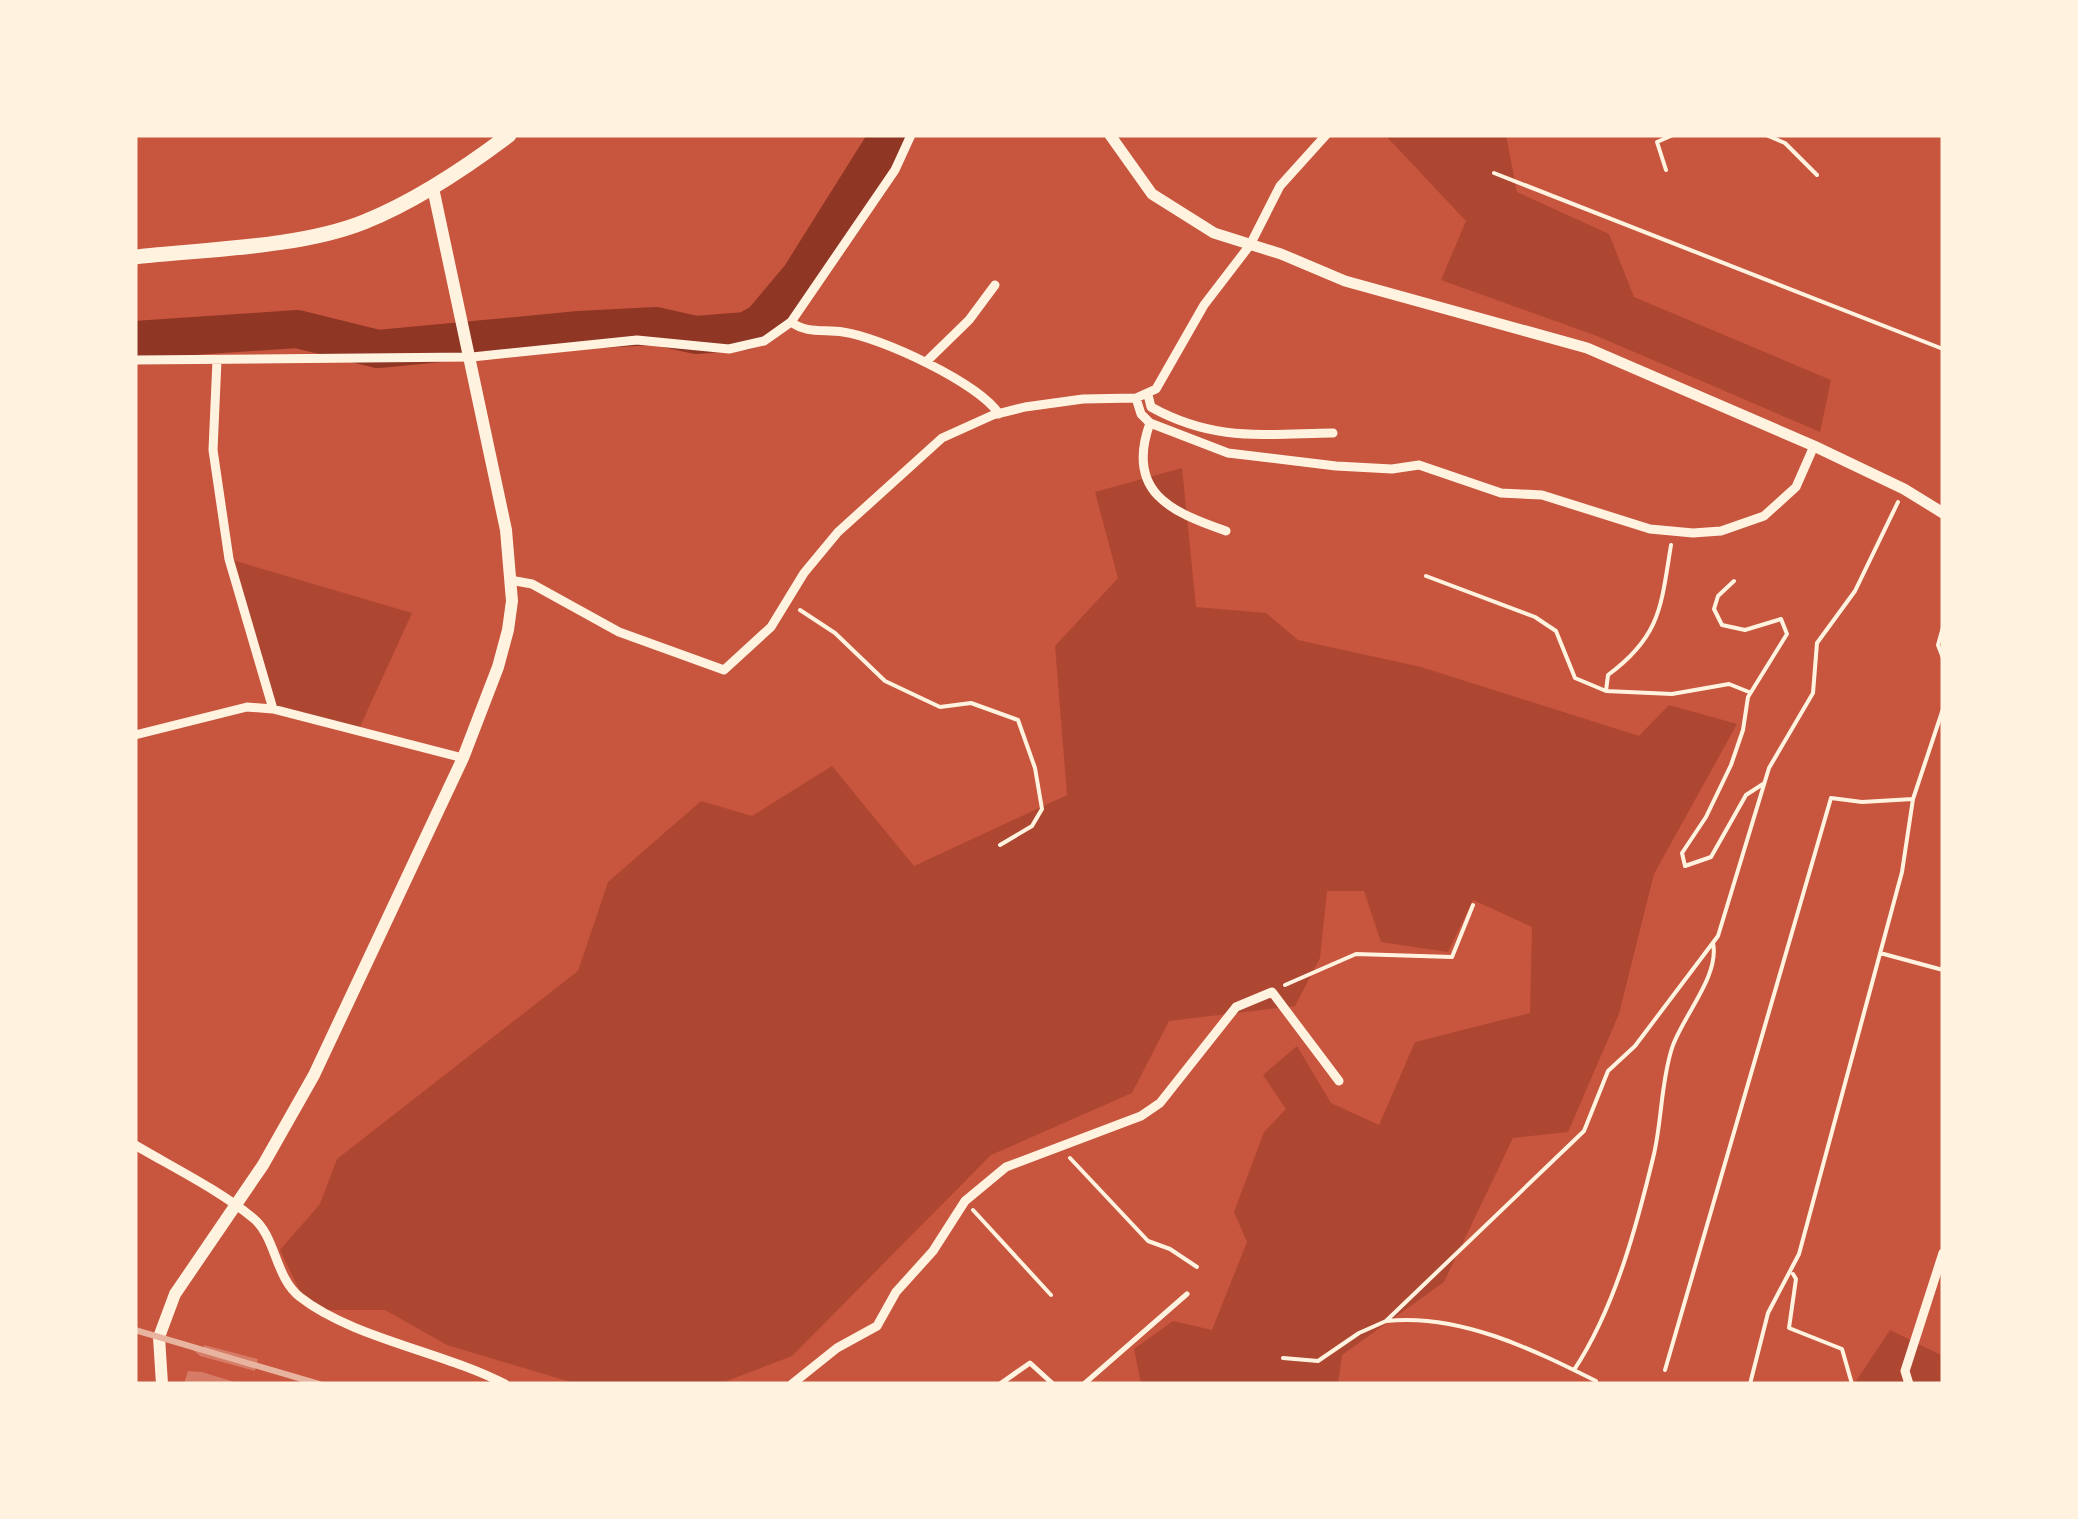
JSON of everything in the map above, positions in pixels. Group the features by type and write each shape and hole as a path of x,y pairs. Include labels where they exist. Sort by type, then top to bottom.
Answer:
{"highway":[{"path":"135,257 331,232 362,222 433,188 509,135"}],"main road":[{"path":"162,1384 160,1337 174,1294 263,1165 314,1076 464,758 498,667 512,601 506,530 433,188"}],"street":[{"path":"135,360 471,358 636,340 729,350 764,341 791,322 896,170 911,135"},
{"path":"1110,135 1152,194 1199,226 1346,281 1587,348 1814,446 1904,489 1943,513"},
{"path":"510,580 532,584 619,632 724,670 744,656 838,532 942,438 999,414 1083,399 1148,395 1172,368 1204,304 1250,245 1280,186 1326,135"},
{"path":"926,362 969,320 995,285"},
{"path":"791,322 806,330 860,336 926,362 986,400 999,414"},
{"path":"218,360 213,450 229,559 273,708"},
{"path":"1148,395 1151,407 1201,430 1257,436 1333,433"},
{"path":"1136,398 1140,414 1150,423 1228,453 1270,461 1374,468 1418,465 1488,490 1560,499 1621,522 1674,531 1721,531 1764,516 1796,487 1814,446"},
{"path":"1150,423 1144,467 1158,500 1179,515 1226,531"},
{"path":"135,735 247,707 273,708 464,758"},
{"path":"792,1384 886,1317 896,1292 934,1250 965,1201 1006,1166 1141,1116 1160,1104 1236,1007 1272,992 1339,1081"},
{"path":"135,1145 255,1218 288,1285 301,1298 354,1326 422,1353 463,1362 505,1384"},
{"path":"1909,1384 1905,1371 1943,1252"}],"lane":[{"path":"1084,1384 1187,1294"},
{"path":"1001,1384 1030,1362 1053,1384"}],"path":[{"path":"1666,170 1657,142 1673,135"},
{"path":"1766,135 1785,142 1817,174"},
{"path":"1494,173 1943,349"},
{"path":"1386,1321 1584,1131 1608,1071 1636,1046 1712,942 1732,894 1776,753 1808,706 1817,643 1855,591 1904,489"},
{"path":"1606,690 1608,676 1639,652 1653,618 1662,608 1674,531"},
{"path":"1426,576 1535,616 1556,631 1575,678 1606,690 1672,694 1728,684 1750,693"},
{"path":"1734,581 1718,596 1714,609 1722,624 1731,630 1745,630 1774,618 1788,627 1784,643 1750,693 1730,765 1706,817 1682,853 1685,866 1711,857 1746,794 1764,784"},
{"path":"786,601 835,633 885,682 940,707 971,703 1018,720 1036,768 1042,810 1032,826 1000,845"},
{"path":"1943,627 1938,645 1943,658"},
{"path":"1750,1384 1768,1312 1792,1272 1902,872 1913,799 1943,709"},
{"path":"1665,1370 1831,798 1862,802 1913,799"},
{"path":"1272,992 1304,974 1356,954 1452,957 1473,906"},
{"path":"1574,1370 1589,1348 1619,1269 1653,1156 1672,1047 1709,970 1712,942"},
{"path":"1880,953 1943,970"},
{"path":"1062,1146 1148,1241 1170,1249 1197,1267"},
{"path":"965,1201 1051,1295"},
{"path":"1792,1272 1796,1279 1789,1328 1842,1349 1852,1384"},
{"path":"1283,1358 1318,1361 1359,1332 1386,1321 1406,1319 1508,1340 1596,1380"}],"shaded area":[{"path":"1385,135 1506,135 1517,192 1609,234 1634,297 1831,380 1820,432 1597,336 1441,280 1466,221"},
{"path":"1182,468 1196,607 1266,613 1298,640 1421,667 1639,736 1669,705 1737,724 1654,874 1619,1014 1568,1132 1513,1138 1444,1282 1342,1355 1338,1384 1141,1384 1134,1349 1173,1321 1212,1330 1247,1242 1234,1212 1264,1132 1286,1109 1263,1075 1297,1046 1331,1103 1379,1125 1415,1042 1530,1013 1532,927 1473,900 1448,952 1381,942 1364,891 1327,891 1320,958 1295,1006 1169,1021 1132,1093 991,1155 792,1356 719,1384 577,1384 447,1345 385,1310 309,1310 280,1250 320,1204 337,1159 578,971 608,882 701,801 752,816 832,766 914,866 1067,795 1055,646 1118,578 1095,492"},
{"path":"229,559 412,613 359,729 273,709"},
{"path":"1890,1330 1943,1356 1943,1384 1854,1384"}],"building":[{"path":"204,1345 258,1359 255,1371 200,1356 192,1349 203,1349"},
{"path":"188,1371 202,1372 241,1384 184,1384"}],"waterway":[{"path":"135,340 297,329 378,349 656,326 696,335 746,331 762,322 800,277 889,135"}],"railway":[{"path":"135,1330 319,1384"}]}
